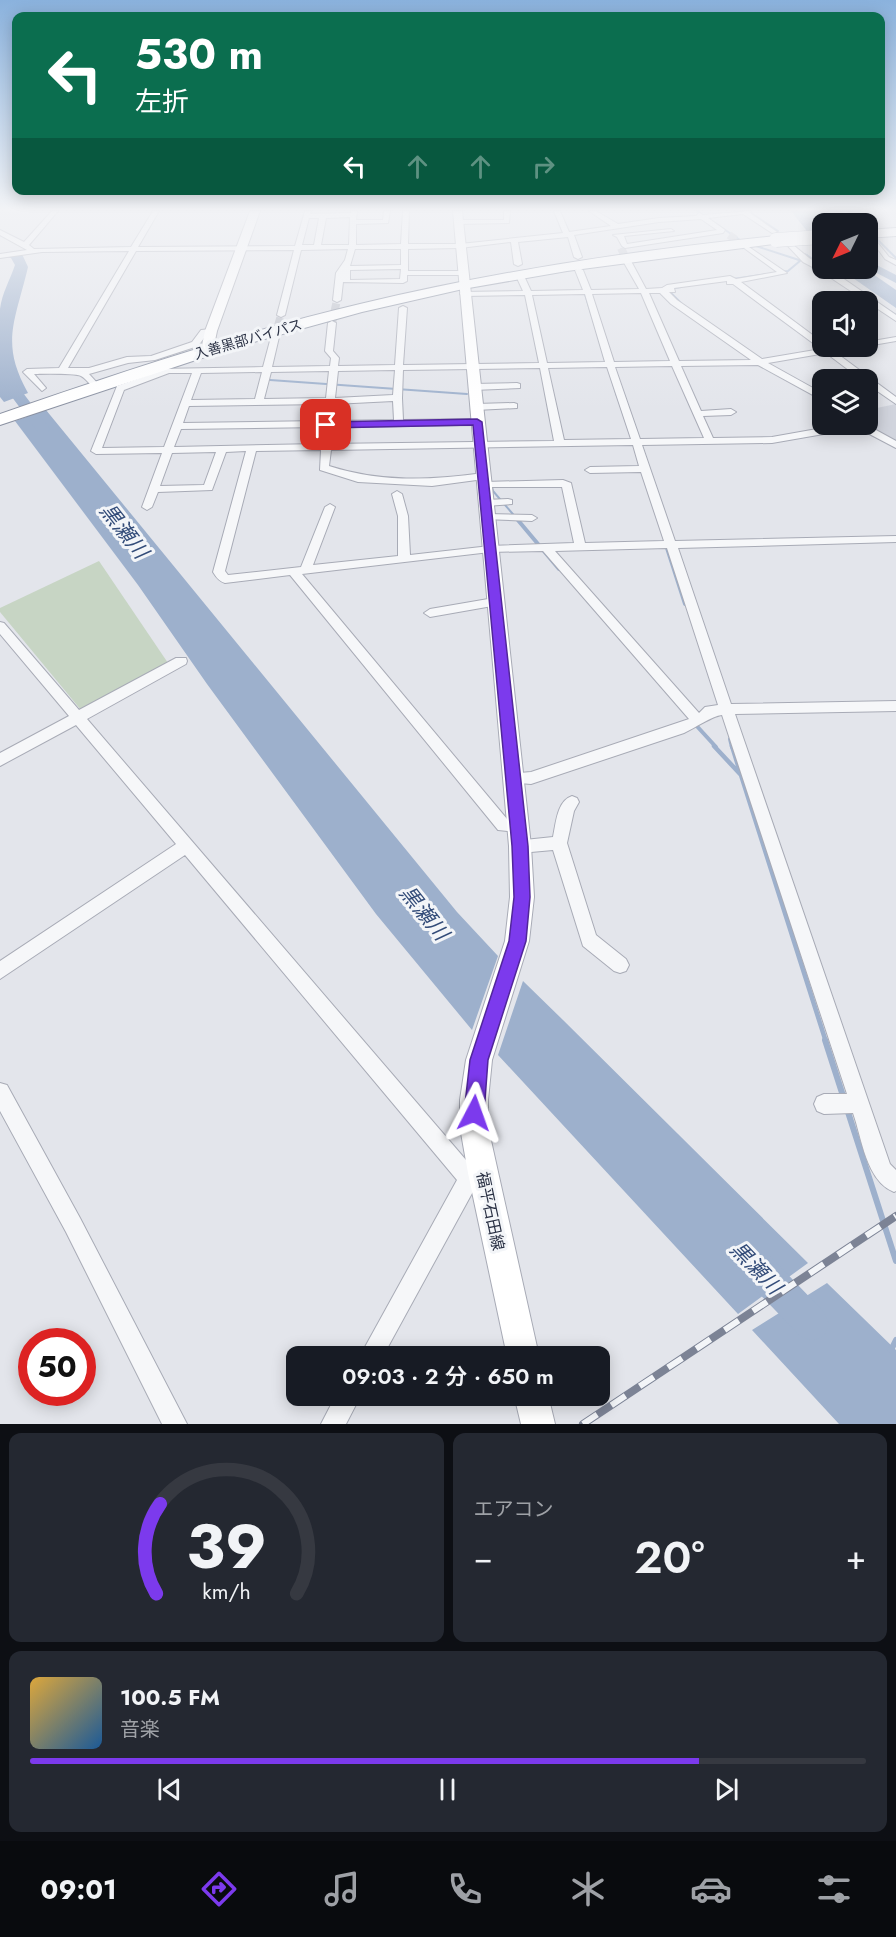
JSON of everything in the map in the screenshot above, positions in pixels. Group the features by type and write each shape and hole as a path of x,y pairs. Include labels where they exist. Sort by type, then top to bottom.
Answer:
{"highway":[{"name":"入善黒部バイパス","path":"2,419 45,395 96,386 207,350 360,308 463,284 503,277"}],"main road":[{"path":"207,350 211,331 231,277"},
{"name":"福平石田線","path":"462,277 520,846 522,897 517,941 479,1060 474,1100 475,1176 520,1346"},
{"path":"534,1406 538,1424"}],"street":[{"path":"62,370 116,277"},
{"path":"281,315 291,277"},
{"path":"340,277 340,300 346,277"},
{"path":"346,282 403,281 403,277"},
{"path":"435,277 463,284 528,293 663,291 667,287 730,278 812,339"},
{"path":"582,277 882,1170 894,1182 896,1181"},
{"path":"636,277 710,442"},
{"path":"735,281 752,277"},
{"path":"836,277 896,319"},
{"path":"521,278 528,293 560,444"},
{"path":"663,291 674,302 760,362 812,391"},
{"path":"399,424 397,398 403,308"},
{"path":"332,323 328,351 335,358 335,369 326,425 324,468 358,478 432,483 484,481 563,483 567,485 579,546"},
{"path":"45,395 27,372 88,371 127,360 152,358 195,344 204,332 211,331"},
{"path":"259,402 275,337"},
{"path":"878,342 896,339"},
{"path":"147,369 168,371 760,362 812,351"},
{"path":"836,357 896,401"},
{"path":"62,370 66,373 84,374 96,386"},
{"path":"147,507 198,370"},
{"path":"168,371 120,388 96,451 710,442 772,440 812,433"},
{"path":"473,387 517,386"},
{"path":"187,403 397,398"},
{"path":"179,426 399,424 476,415 514,406"},
{"path":"698,414 731,412"},
{"path":"869,435 896,452"},
{"path":"874,435 896,445"},
{"path":"154,489 208,488 222,449"},
{"path":"252,449 219,573 225,579 490,549 896,539"},
{"path":"590,470 646,469"},
{"path":"396,494 403,516 404,558"},
{"path":"487,510 508,502"},
{"path":"299,570 330,507"},
{"path":"487,510 532,518"},
{"path":"545,547 698,721"},
{"path":"299,570 502,825 518,826"},
{"path":"430,613 494,602"},
{"path":"0,626 475,1176 377,1346"},
{"path":"0,760 181,661"},
{"path":"512,778 531,778 679,729 698,721 710,711 896,706"},
{"path":"572,802 567,809 559,843 589,940 620,965"},
{"path":"520,846 559,843"},
{"path":"0,972 187,845"},
{"path":"2,1102 73,1225 175,1424"},
{"path":"824,1104 860,1103"},
{"path":"333,1424 343,1406"}],"shaded area":[{"path":"896,404 896,444 878,434 878,408"}],"green space":[{"path":"99,561 168,663 81,710 0,612 0,608"}],"water":[{"path":"10,277 25,277 15,318 12,346 19,375 28,393 4,402 0,397 0,309"},
{"path":"878,277 896,290 896,308 878,295 878,291 872,291 854,279"},
{"path":"46,410 457,912 498,956 472,1030 376,914 207,684 138,585 15,421"},
{"path":"523,981 808,1263 738,1314 498,1055"},
{"path":"827,1283 896,1350 896,1424 839,1424 752,1330"}],"waterway":[{"path":"733,279 744,277"},
{"path":"892,277 896,280"},
{"path":"681,287 667,289 682,304"},
{"path":"584,291 617,396"},
{"path":"882,306 896,315"},
{"name":"黒瀬川","path":"0,372 43,429"},
{"path":"270,380 467,394"},
{"path":"491,484 493,491 518,520"},
{"path":"517,519 559,569"},
{"path":"666,545 685,604"},
{"path":"694,723 716,747"},
{"path":"730,739 732,747"},
{"path":"714,746 741,775 826,1042"},
{"path":"732,746 740,772"},
{"path":"825,1040 844,1099"},
{"path":"847,1109 896,1261"},
{"name":"黒瀬川","path":"757,1267 812,1324"},
{"path":"891,1350 896,1340"}],"tunnel":[{"path":"332,323 337,300"},
{"path":"275,337 281,315"}],"railway":[{"path":"583,1424 896,1216"}],"route":[{"path":"326,425 477,422 520,846 522,897 517,941 479,1060 474,1113"}]}
